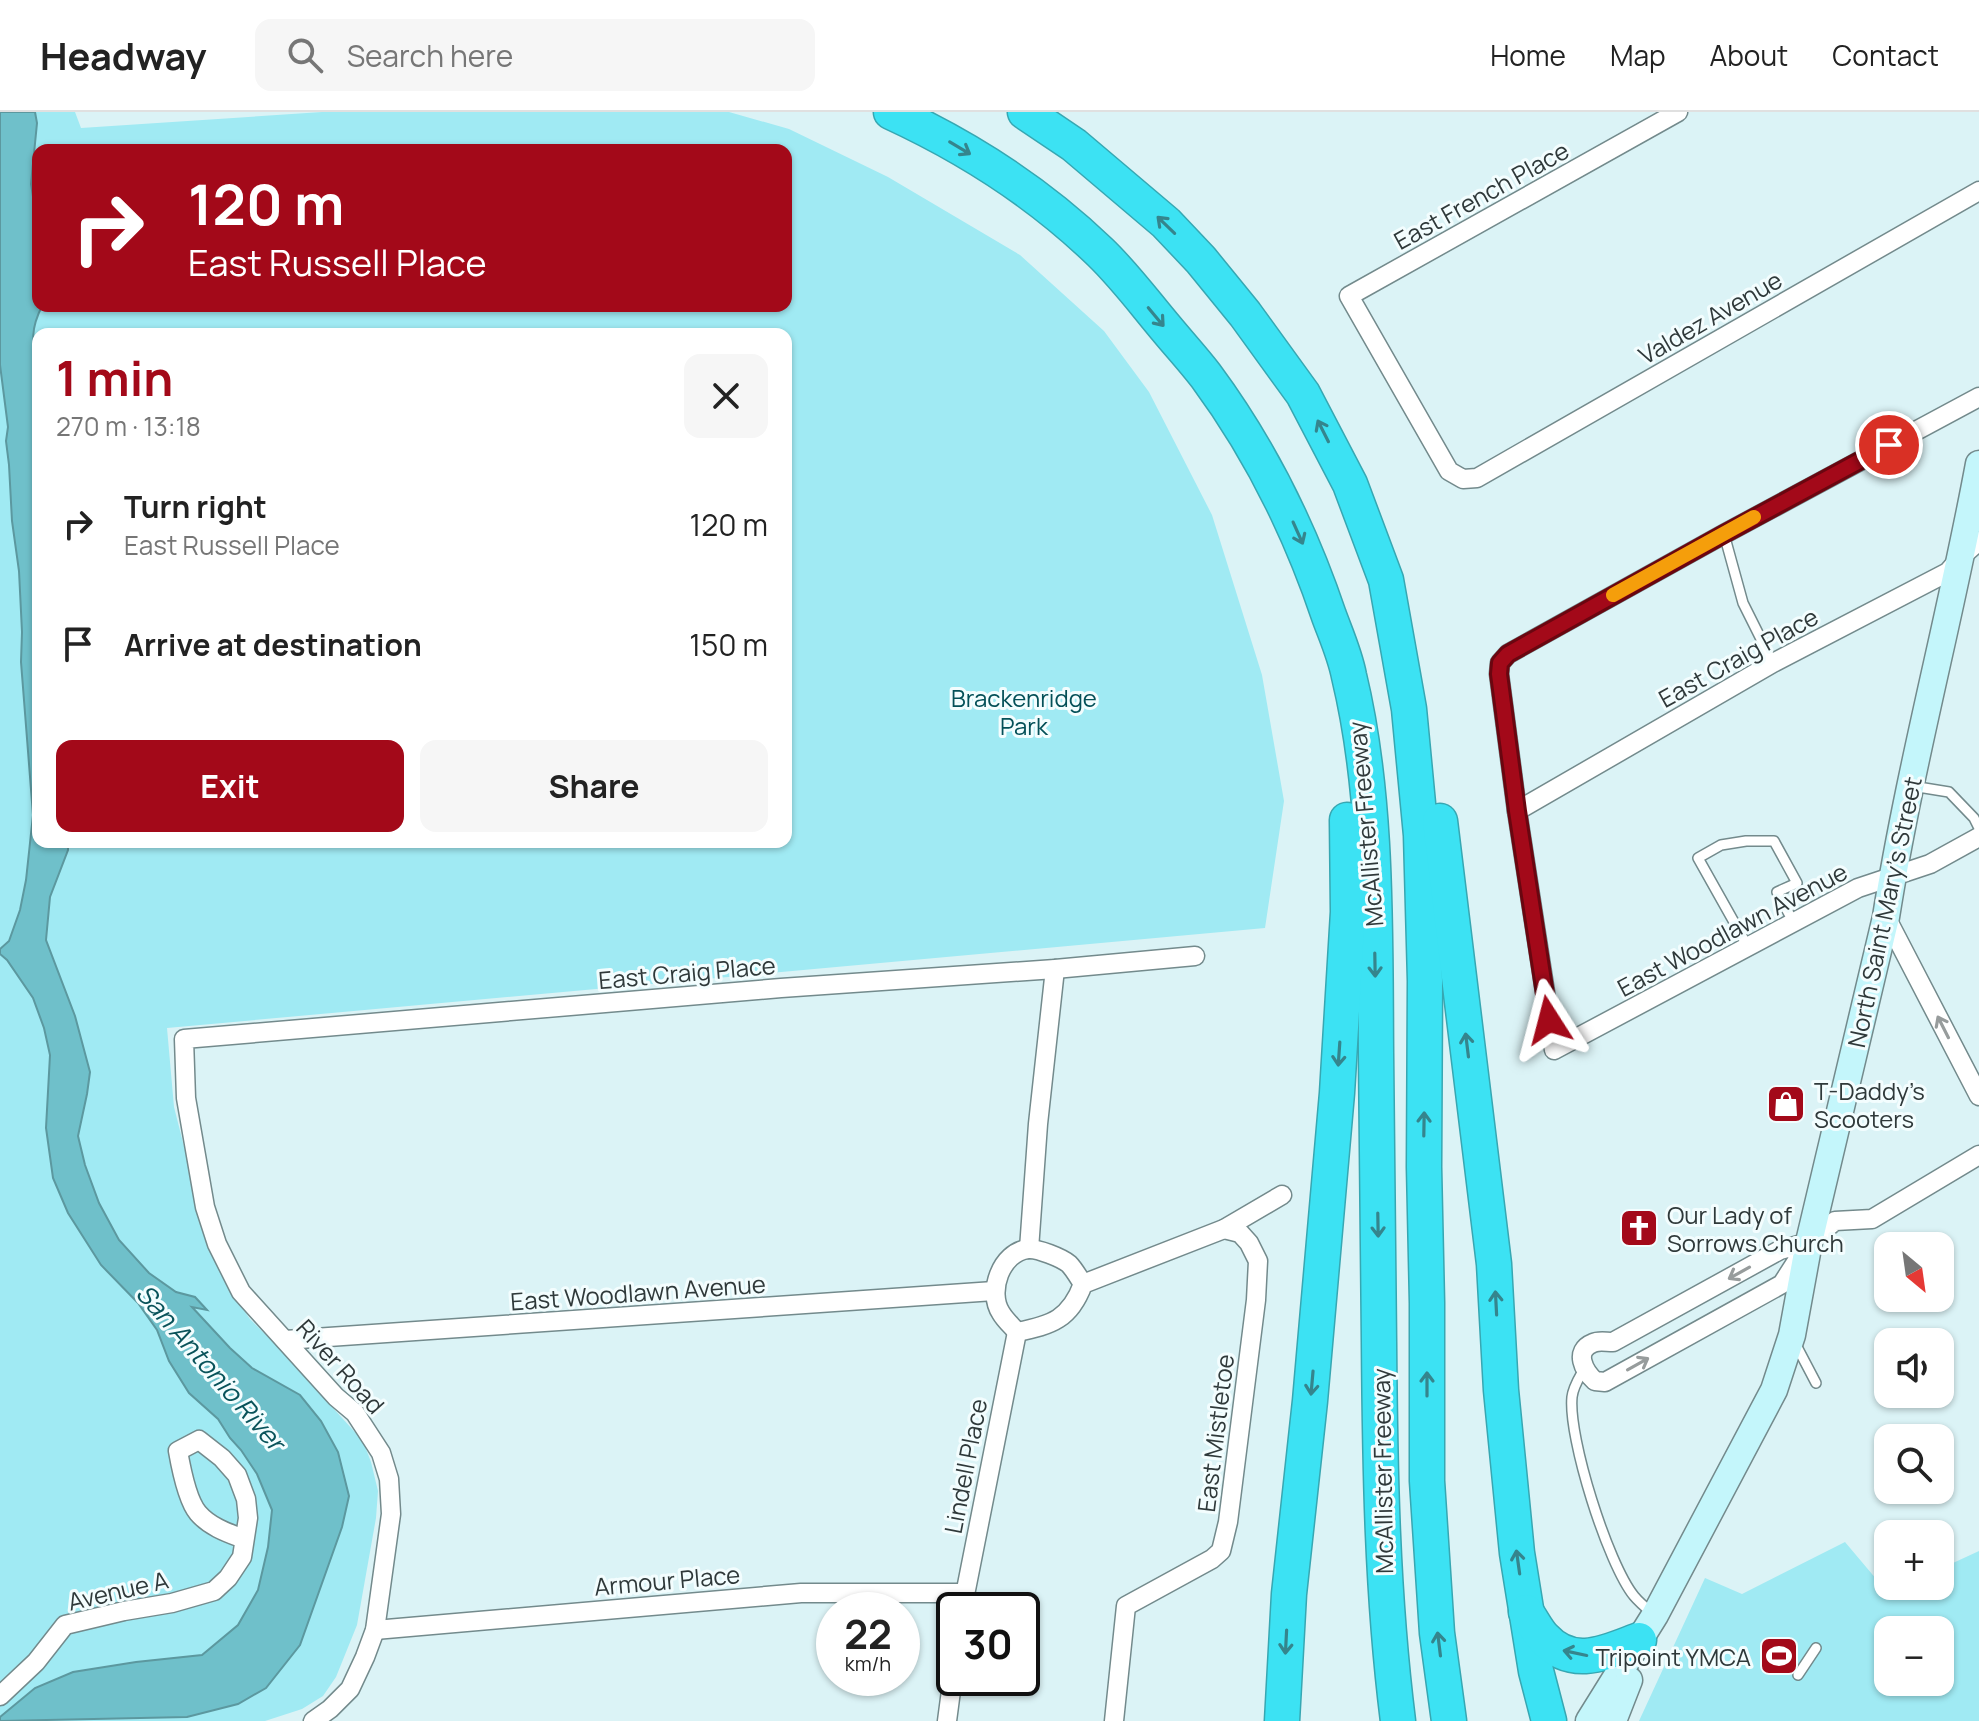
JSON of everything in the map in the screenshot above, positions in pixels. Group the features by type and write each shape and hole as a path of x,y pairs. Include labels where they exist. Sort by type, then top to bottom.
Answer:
{"highway":[{"name":"McAllister Freeway","path":"891,112 961,147 1057,215 1101,254 1206,376 1261,460 1300,536 1349,673 1369,815 1375,935 1382,1544 1388,1646 1398,1721"},
{"name":"McAllister Freeway","path":"1025,112 1074,145 1166,223 1245,314 1310,406 1350,484 1386,580 1409,709 1421,835 1425,981 1427,1481 1437,1633 1449,1721"},
{"path":"1386,580 1415,667 1433,762 1494,1264 1501,1390 1517,1553 1536,1671 1549,1721"},
{"path":"1282,1721 1289,1594 1312,1385 1337,1093 1348,912 1348,830 1340,751 1327,685 1319,586"},
{"path":"1526,1611 1546,1640 1578,1657 1599,1655 1647,1628"}],"main road":[{"name":"North Saint Mary's Street","path":"1589,1721 1647,1628 1774,1390 1792,1335 1809,1242 1886,917 1911,786 1971,549 1979,464"},
{"name":"North Saint Mary's Street","path":"1613,1721 1647,1628"}],"street":[{"name":"East French Place","path":"1463,479 1449,471 1349,296 1678,112"},
{"name":"Valdez Avenue","path":"1463,479 1477,478 1979,191"},
{"path":"1517,811 1499,674 1500,663 1508,654 1979,397"},
{"name":"East Craig Place","path":"1517,811 1773,663 1948,572 1971,549"},
{"name":"East Woodlawn Avenue","path":"1517,811 1554,1050 1858,888 1930,864 1979,837"},
{"path":"1886,917 1979,1096"},
{"name":"East Craig Place","path":"184,1039 1195,956"},
{"path":"1029,1249 1038,1124 1055,969"},
{"name":"River Road","path":"184,1039 186,1098 205,1207 217,1244 241,1292 336,1397 355,1413 381,1453 389,1479 391,1514 375,1630 350,1689 313,1721"},
{"path":"1809,1242 1780,1250 1613,1342 1595,1341 1584,1349 1581,1360 1584,1369 1595,1381 1605,1382 1782,1284 1809,1242 1835,1221 1872,1219 1979,1155"},
{"path":"1083,1284 1068,1263 1051,1254 1029,1249 1003,1264 994,1291 999,1311 1017,1332 1041,1327 1061,1318 1077,1301 1083,1284 1224,1229 1282,1195"},
{"name":"East Mistletoe","path":"1114,1721 1126,1606 1212,1559 1221,1551 1230,1507 1256,1300 1258,1261 1240,1233 1224,1229"},
{"name":"East Woodlawn Avenue","path":"285,1340 994,1291"},
{"name":"Lindell Place","path":"965,1592 1017,1332"},
{"name":"Avenue A","path":"0,1696 36,1662 65,1625 214,1591 228,1578 242,1557 248,1518 246,1499 237,1475 199,1440 178,1451 183,1478 197,1512 218,1529 244,1539"},
{"name":"Armour Place","path":"375,1630 801,1593 936,1600"},
{"path":"947,1721 950,1696"}],"lane":[{"path":"1724,534 1743,603 1773,663"},
{"path":"1911,786 1949,792 1974,818 1979,828"},
{"path":"1748,947 1698,858 1721,845 1774,841 1797,883 1777,892 1794,923"},
{"path":"1792,1335 1816,1383"},
{"path":"1584,1369 1573,1389 1573,1428 1605,1540 1647,1628"},
{"path":"1798,1675 1816,1648"}],"green space":[{"name":"Brackenridge Park","path":"0,112 75,112 81,128 322,112 729,112 789,129 888,177 1020,255 1104,331 1149,392 1212,515 1262,675 1284,801 1265,928 167,1028 174,1107 211,1253 250,1319 363,1441 378,1491 357,1625 336,1677 323,1696 302,1709 265,1721 0,1721"},
{"name":"Tripoint YMCA","path":"1845,1542 1874,1576 1874,1600 1954,1600 1954,1563 1979,1551 1979,1721 1639,1721 1705,1578 1742,1594"}],"water":[{"path":"0,112 35,112 37,123 35,144 32,144 31,184 32,312 40,312 32,328 32,802 21,662 19,571 0,365"},
{"name":"San Antonio River","path":"32,824 32,848 68,848 50,897 46,940 75,1016 90,1072 78,1136 99,1203 119,1240 149,1273 176,1292 195,1297 207,1310 192,1307 230,1348 252,1368 300,1395 321,1421 338,1452 349,1496 342,1527 300,1645 266,1688 238,1704 187,1717 0,1721 0,1717 35,1688 73,1672 202,1655 238,1625 258,1590 268,1547 272,1510 257,1474 241,1450 218,1419 189,1393 169,1361 157,1330 138,1303 101,1265 68,1213 53,1178 46,1128 50,1055 44,1028 33,998 0,954 0,949 9,941 20,910"}],"slow traffic":[{"path":"1613,595 1754,517"}],"place":[{"name":"T-Daddy’s Scooters","path":"1786,1104"},
{"name":"Our Lady of Sorrows Church","path":"1639,1228"},
{"name":"Tripoint YMCA","path":"1779,1656"}],"route":[{"path":"1549,1020 1517,811 1500,663 1508,654 1889,445"}]}
